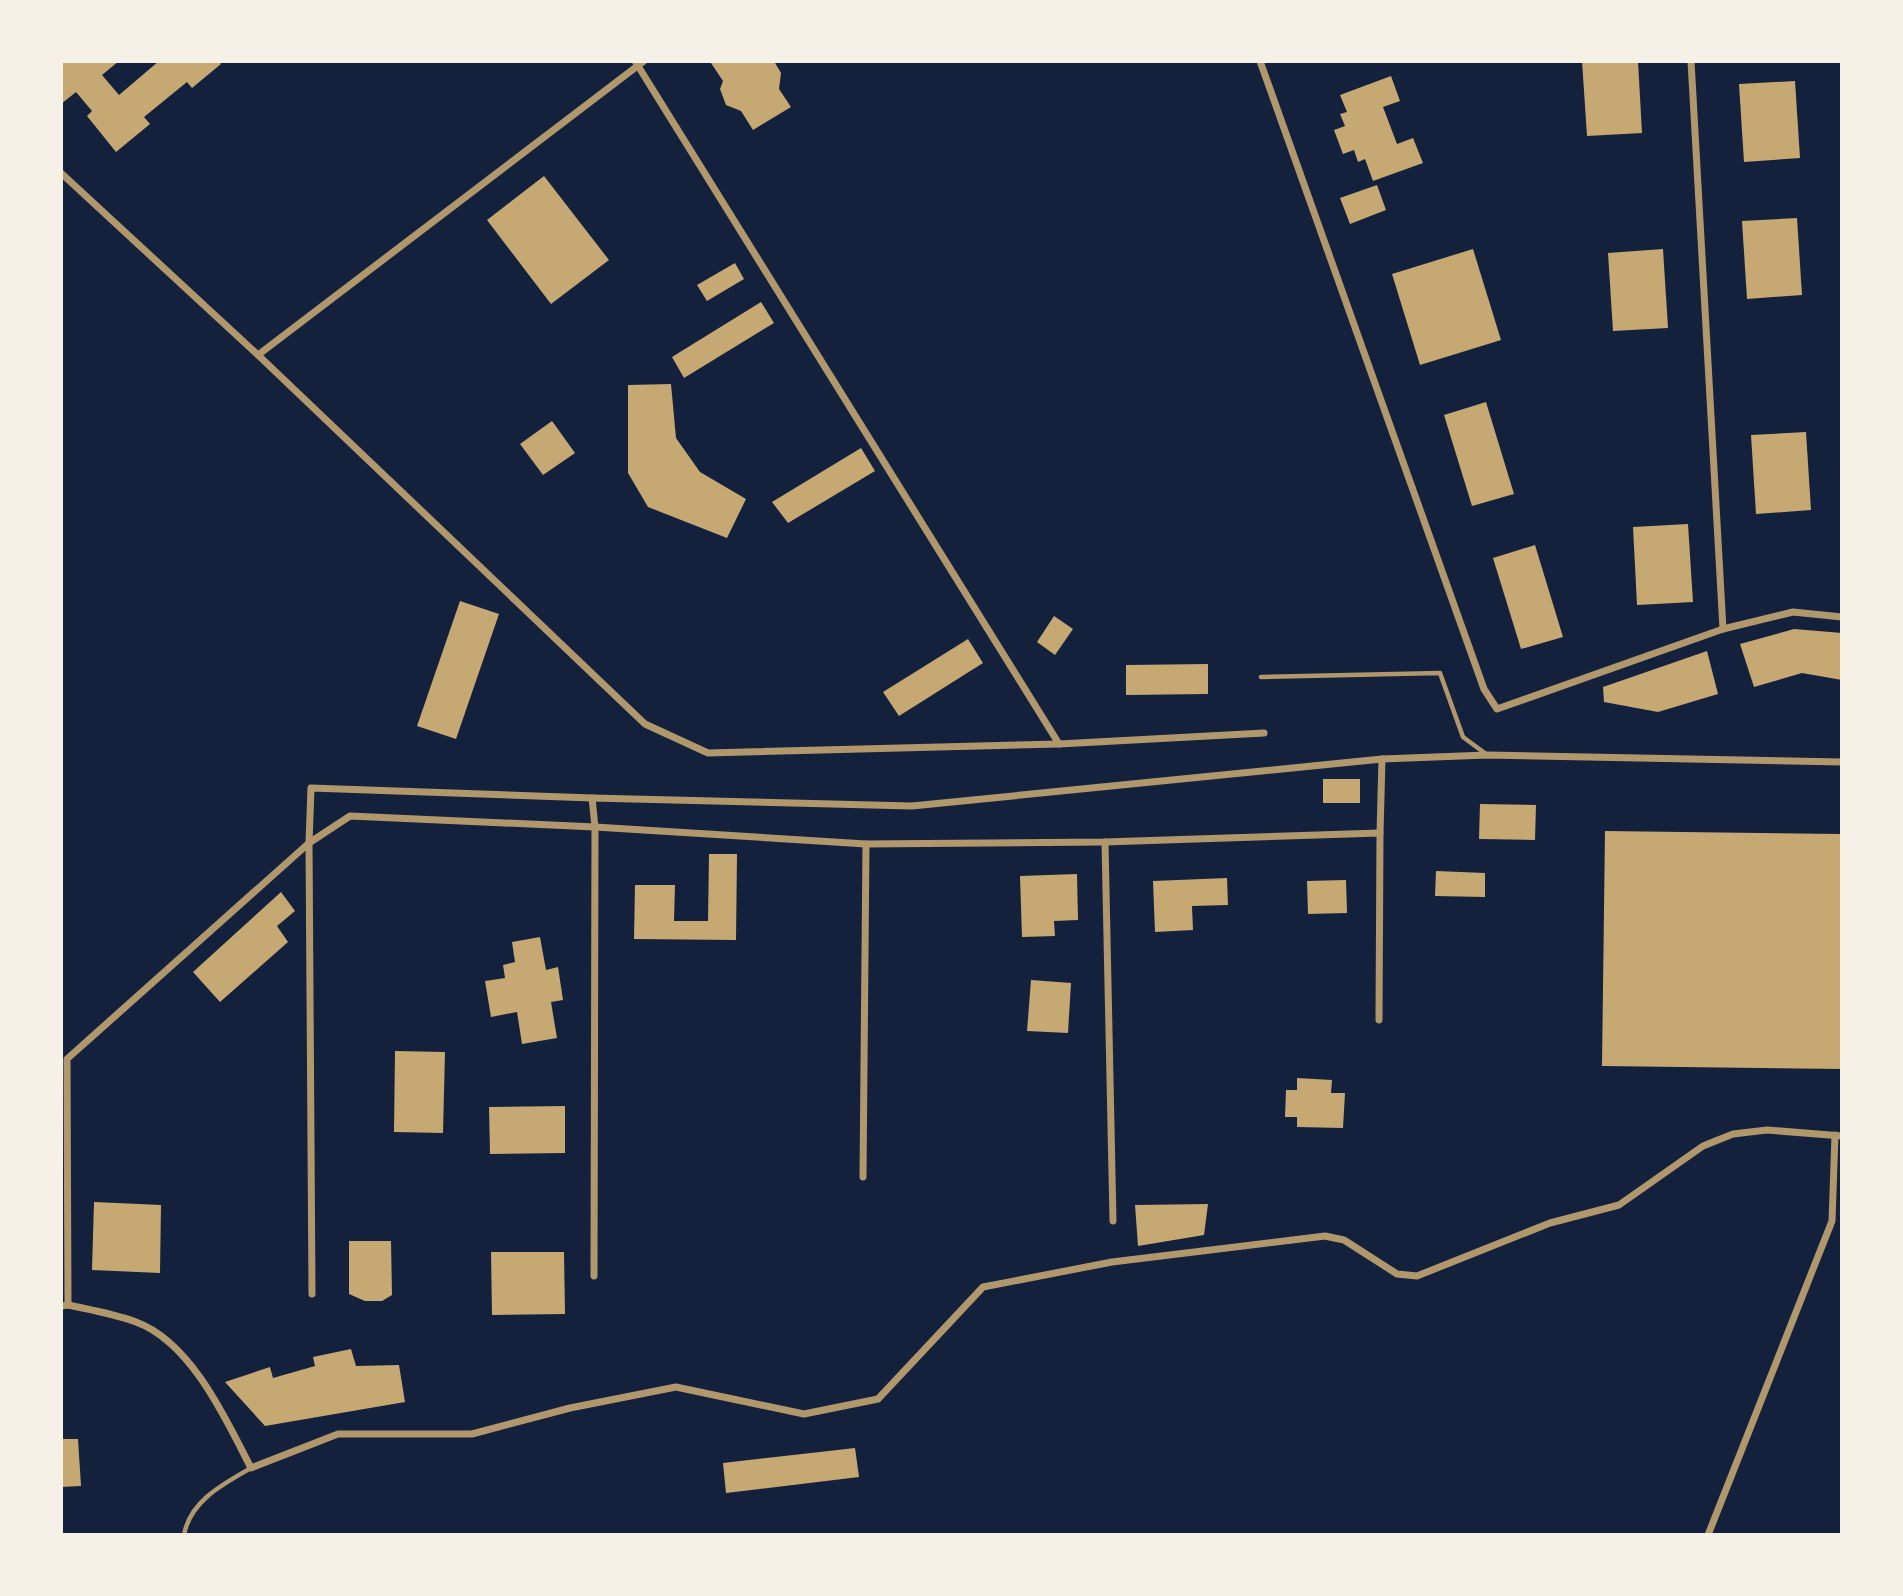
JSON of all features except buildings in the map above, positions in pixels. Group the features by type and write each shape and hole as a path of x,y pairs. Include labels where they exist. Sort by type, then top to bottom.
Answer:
{"street":[{"path":"1260,61 1484,690 1497,709 1723,629 1793,612 1842,617"},
{"path":"1691,61 1723,629"},
{"path":"258,355 639,63 1059,744"},
{"path":"61,173 258,355 645,724 708,753 1059,744 1264,733"},
{"path":"312,1294 309,843 311,788 912,806 1382,759 1487,755 1842,762"},
{"path":"1379,1020 1382,759"},
{"path":"592,797 595,827 594,1276"},
{"path":"1380,833 1105,842 866,844 595,827 350,816 309,843 67,1059 65,1305 138,1323 169,1341 214,1396 251,1468 338,1434 472,1434 570,1408 676,1387 804,1414 878,1399 983,1287 1112,1262 1325,1236 1344,1240 1397,1274 1417,1276 1550,1223 1619,1205 1703,1146 1733,1133 1767,1130 1839,1136 1832,1221 1708,1535"},
{"path":"1105,842 1113,1221"},
{"path":"863,1177 866,844"}],"lane":[{"path":"1261,677 1440,673 1463,737 1487,755"},
{"path":"184,1535 187,1520 212,1491 251,1468"}]}
